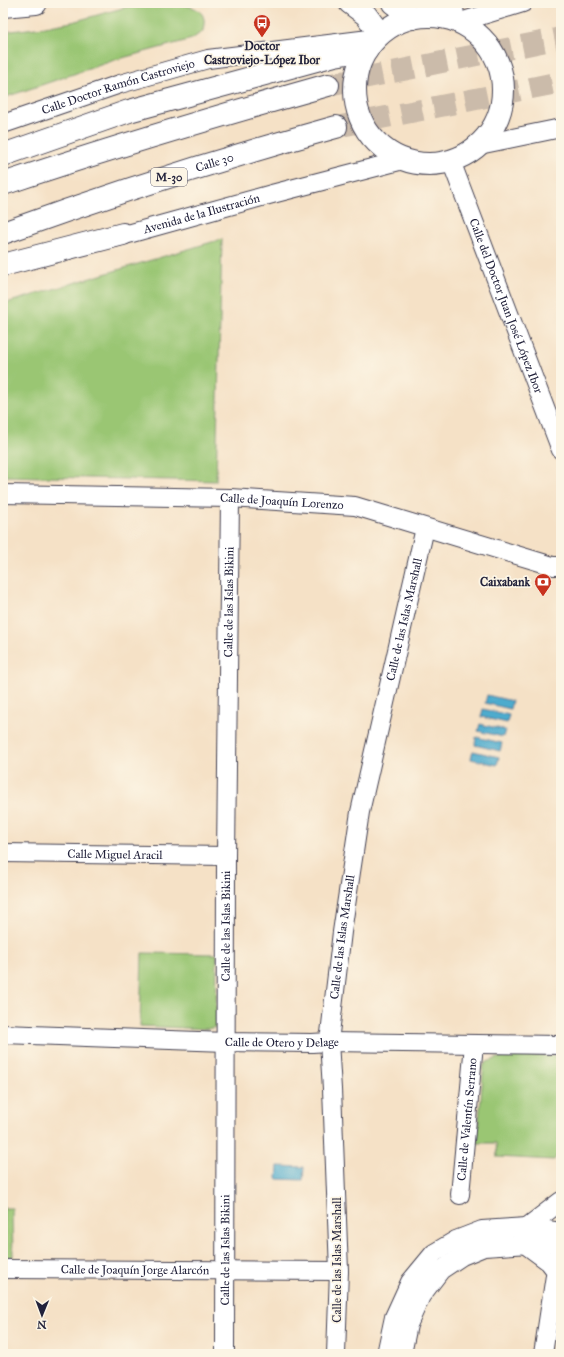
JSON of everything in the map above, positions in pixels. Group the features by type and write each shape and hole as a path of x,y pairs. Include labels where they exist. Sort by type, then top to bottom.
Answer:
{"main road":[{"path":"3,6 36,3"},
{"path":"350,3 366,15 375,41 357,72 355,84 357,108 366,130 374,140 392,155 403,160 419,164 435,164 451,161 466,155 479,145 497,122 502,108 504,93 503,79 499,64 484,39 456,15 437,16 419,13 393,3"},
{"path":"3,155 129,111 335,55 375,41 396,24 419,13"},
{"path":"3,184 97,152 230,112 328,86"},
{"name":"Calle 30","path":"3,233 79,205 137,188 253,150 336,127"},
{"path":"3,266 123,234"}],"street":[{"path":"456,15 523,3"},
{"name":"Calle Doctor Ramón Castroviejo","path":"3,124 120,84 208,59 375,41"},
{"path":"479,145 561,128"},
{"name":"Avenida de la Ilustración","path":"3,276 123,234 403,160"},
{"name":"Calle del Doctor Juan José López Ibor","path":"451,161 561,450"},
{"name":"Calle de Joaquín Lorenzo","path":"3,494 230,498 355,506 558,570"},
{"name":"Calle de las Islas Bikini","path":"225,1354 226,856 230,498"},
{"name":"Calle de las Islas Marshall","path":"336,1354 339,1271 329,1042 342,932 360,812 425,528"},
{"name":"Calle Miguel Aracil","path":"3,853 226,856"},
{"name":"Calle de Otero y Delage","path":"3,1034 226,1042 561,1045"},
{"name":"Calle de Valentín Serrano","path":"460,1195 474,1044"},
{"path":"527,1227 561,1201"},
{"path":"386,1354 394,1317 410,1282 434,1253 456,1240 482,1230 527,1227 561,1232"},
{"path":"543,1354 561,1236"},
{"path":"402,1354 408,1325 421,1296 441,1270 462,1256 484,1247 561,1242"},
{"path":"526,1245 549,1262 556,1271"},
{"name":"Calle de Joaquín Jorge Alarcón","path":"3,1269 339,1271"}],"green space":[{"path":"141,3 168,3 195,8 201,13 204,19 203,31 192,39 115,60 3,98 3,32 72,22"},
{"path":"222,239 216,481 3,476 3,304"},
{"path":"142,953 217,954 216,1027 207,1029 140,1026"},
{"path":"507,1055 561,1056 561,1149 554,1160 497,1157 496,1143 477,1143 484,1063"},
{"path":"3,1208 12,1208 13,1257 3,1257"}],"water":[{"path":"487,695 512,701 510,709 485,703"},
{"path":"483,709 509,715 507,723 481,717"},
{"path":"480,724 505,730 503,737 478,731"},
{"path":"476,737 502,743 500,751 475,745"},
{"path":"473,751 499,757 497,765 471,759"},
{"path":"278,1166 304,1167 303,1180 277,1179"}],"tunnel":[{"path":"328,85 561,38"},
{"path":"336,127 561,82"}],"place":[{"name":"Doctor Castroviejo-López Ibor","path":"262,38"},
{"name":"Caixabank","path":"543,597"}]}
